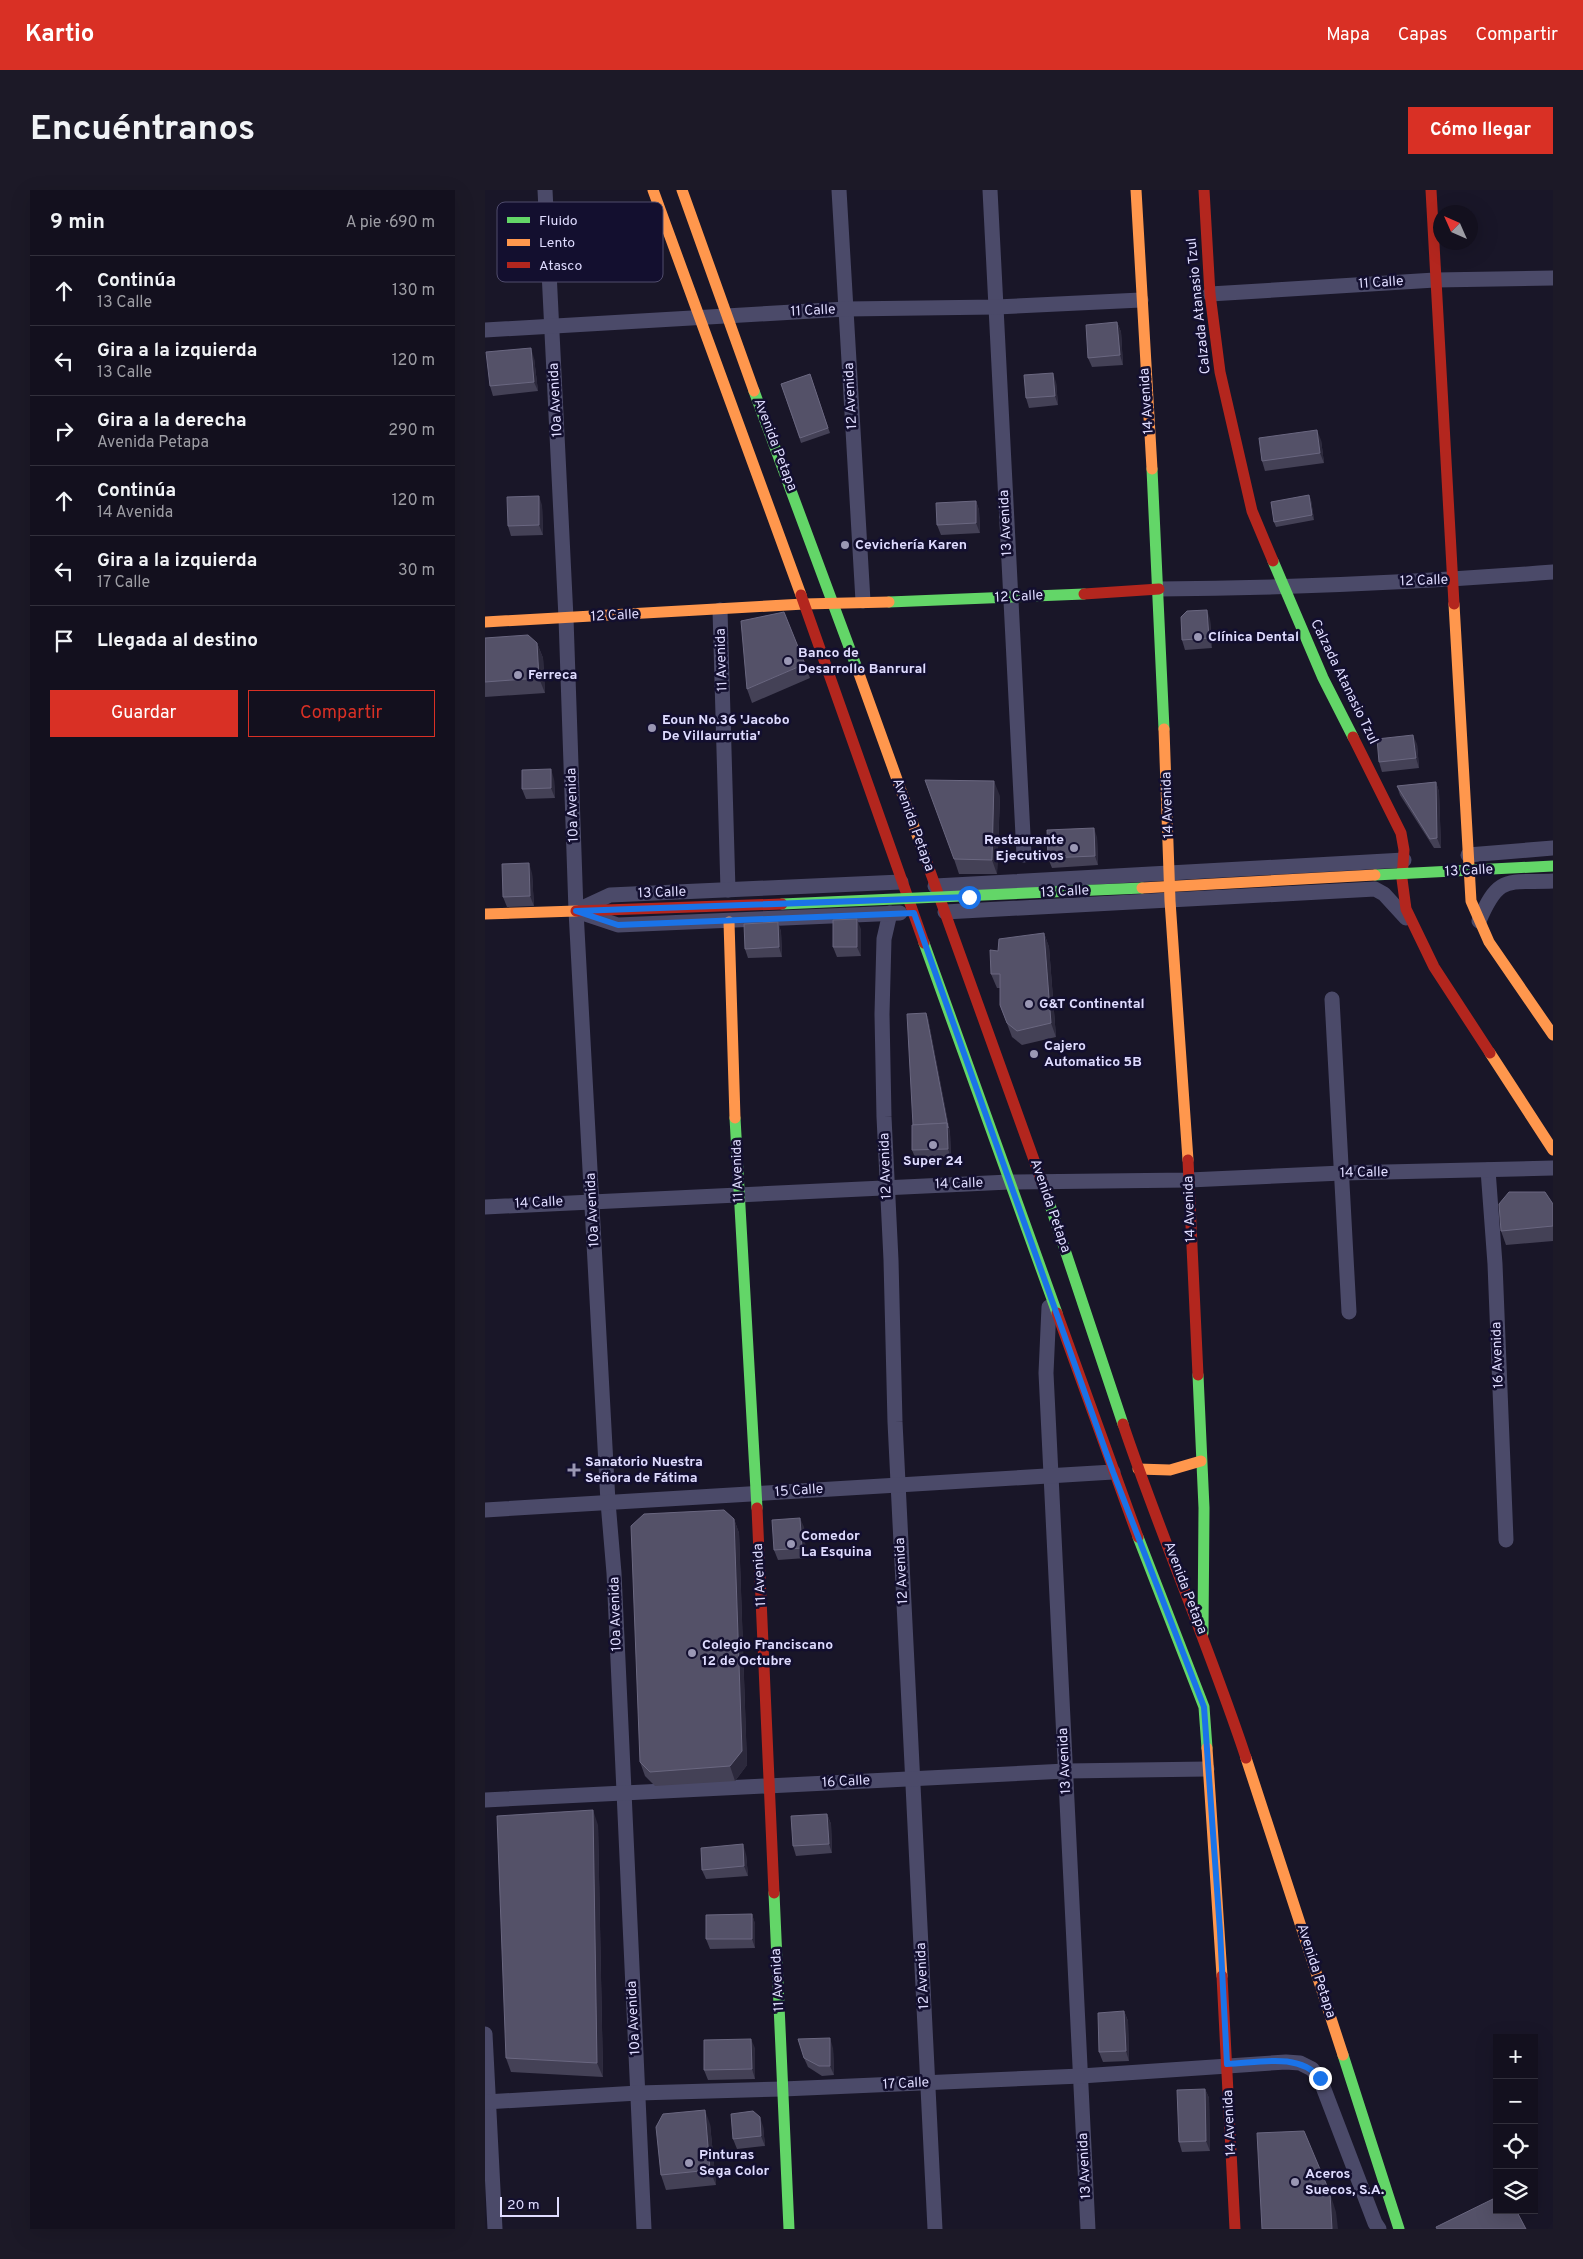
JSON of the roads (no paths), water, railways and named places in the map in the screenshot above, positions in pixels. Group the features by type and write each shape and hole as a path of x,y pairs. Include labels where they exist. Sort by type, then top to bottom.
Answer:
{"main road":[{"name":"Avenida Petapa","path":"653,190 657,202"},
{"name":"Avenida Petapa","path":"682,190 1042,1181 1138,1469 1226,1697 1399,2229"},
{"name":"14 Avenida","path":"1136,190 1159,589 1171,872 1170,900 1189,1180 1204,1508 1204,1707 1220,1931 1235,2229"},
{"name":"Calzada Atanasio Tzul","path":"1204,190 1210,294 1220,372 1235,444 1253,511 1283,587 1323,678 1391,809 1401,833 1404,860 1403,900 1417,930 1434,966 1553,1150"},
{"path":"1431,190 1471,901 1489,942 1553,1035"},
{"name":"Avenida Petapa","path":"663,218 804,604 901,882 914,913 1113,1472 1204,1707"},
{"name":"12 Calle","path":"485,622 720,610 833,602 1010,598 1159,589"},
{"name":"13 Calle","path":"485,914 969,897 1553,866"},
{"name":"11 Avenida","path":"729,922 738,1196 756,1494 789,2229"},
{"path":"1138,1469 1170,1472 1186,1468 1201,1461"}],"street":[{"name":"12 Avenida","path":"839,190 863,601"},
{"name":"13 Avenida","path":"990,190 1024,855"},
{"name":"11 Calle","path":"1210,294 1435,280 1553,278"},
{"name":"10a Avenida","path":"550,282 566,618 576,911 608,1502 614,1573 644,2229"},
{"name":"11 Calle","path":"485,330 846,309 995,307 1141,300"},
{"name":"12 Calle","path":"1159,589 1283,587 1453,580 1553,572"},
{"name":"11 Avenida","path":"720,610 728,890"},
{"name":"13 Calle","path":"1468,855 1553,848"},
{"path":"935,886 1404,860"},
{"name":"13 Calle","path":"1479,921 1486,904 1496,889 1505,883 1553,881"},
{"name":"13 Calle","path":"576,911 610,895 901,882"},
{"name":"13 Calle","path":"945,912 1375,889 1385,894 1417,930"},
{"name":"13 Calle","path":"576,911 618,925 914,913"},
{"name":"12 Avenida","path":"890,913 885,939 882,1014 887,1187 898,1485 935,2229"},
{"path":"1332,999 1349,1312"},
{"name":"14 Calle","path":"485,1207 593,1200 738,1196 1009,1182 1189,1180 1342,1173 1553,1168"},
{"name":"16 Avenida","path":"1488,1170 1495,1264 1506,1540"},
{"name":"13 Avenida","path":"1050,1294 1046,1373 1088,2229"},
{"name":"15 Calle","path":"485,1510 1113,1472"},
{"name":"16 Calle","path":"485,1800 1065,1771 1207,1768"},
{"path":"485,2034 487,2102 492,2132 495,2229"},
{"name":"17 Calle","path":"487,2102 638,2093 783,2089 1081,2076 1227,2064 1300,2063 1312,2069 1320,2078 1375,2223 1379,2229"}],"place":[{"name":"Cevichería Karen","path":"845,545"},
{"name":"Clínica Dental","path":"1198,637"},
{"name":"Banco de Desarrollo Banrural","path":"788,661"},
{"name":"Ferreca","path":"518,675"},
{"name":"Eoun No.36 'Jacobo De Villaurrutia'","path":"652,728"},
{"name":"Restaurante Ejecutivos","path":"1074,848"},
{"name":"G&T Continental","path":"1029,1004"},
{"name":"Cajero Automatico 5B","path":"1034,1054"},
{"name":"Super 24","path":"933,1145"},
{"name":"Sanatorio Nuestra Señora de Fátima","path":"574,1470"},
{"name":"Comedor La Esquina","path":"791,1544"},
{"name":"Colegio Franciscano 12 de Octubre","path":"692,1653"},
{"name":"Pinturas Sega Color","path":"689,2163"},
{"name":"Aceros Suecos, S.A.","path":"1295,2182"}]}
